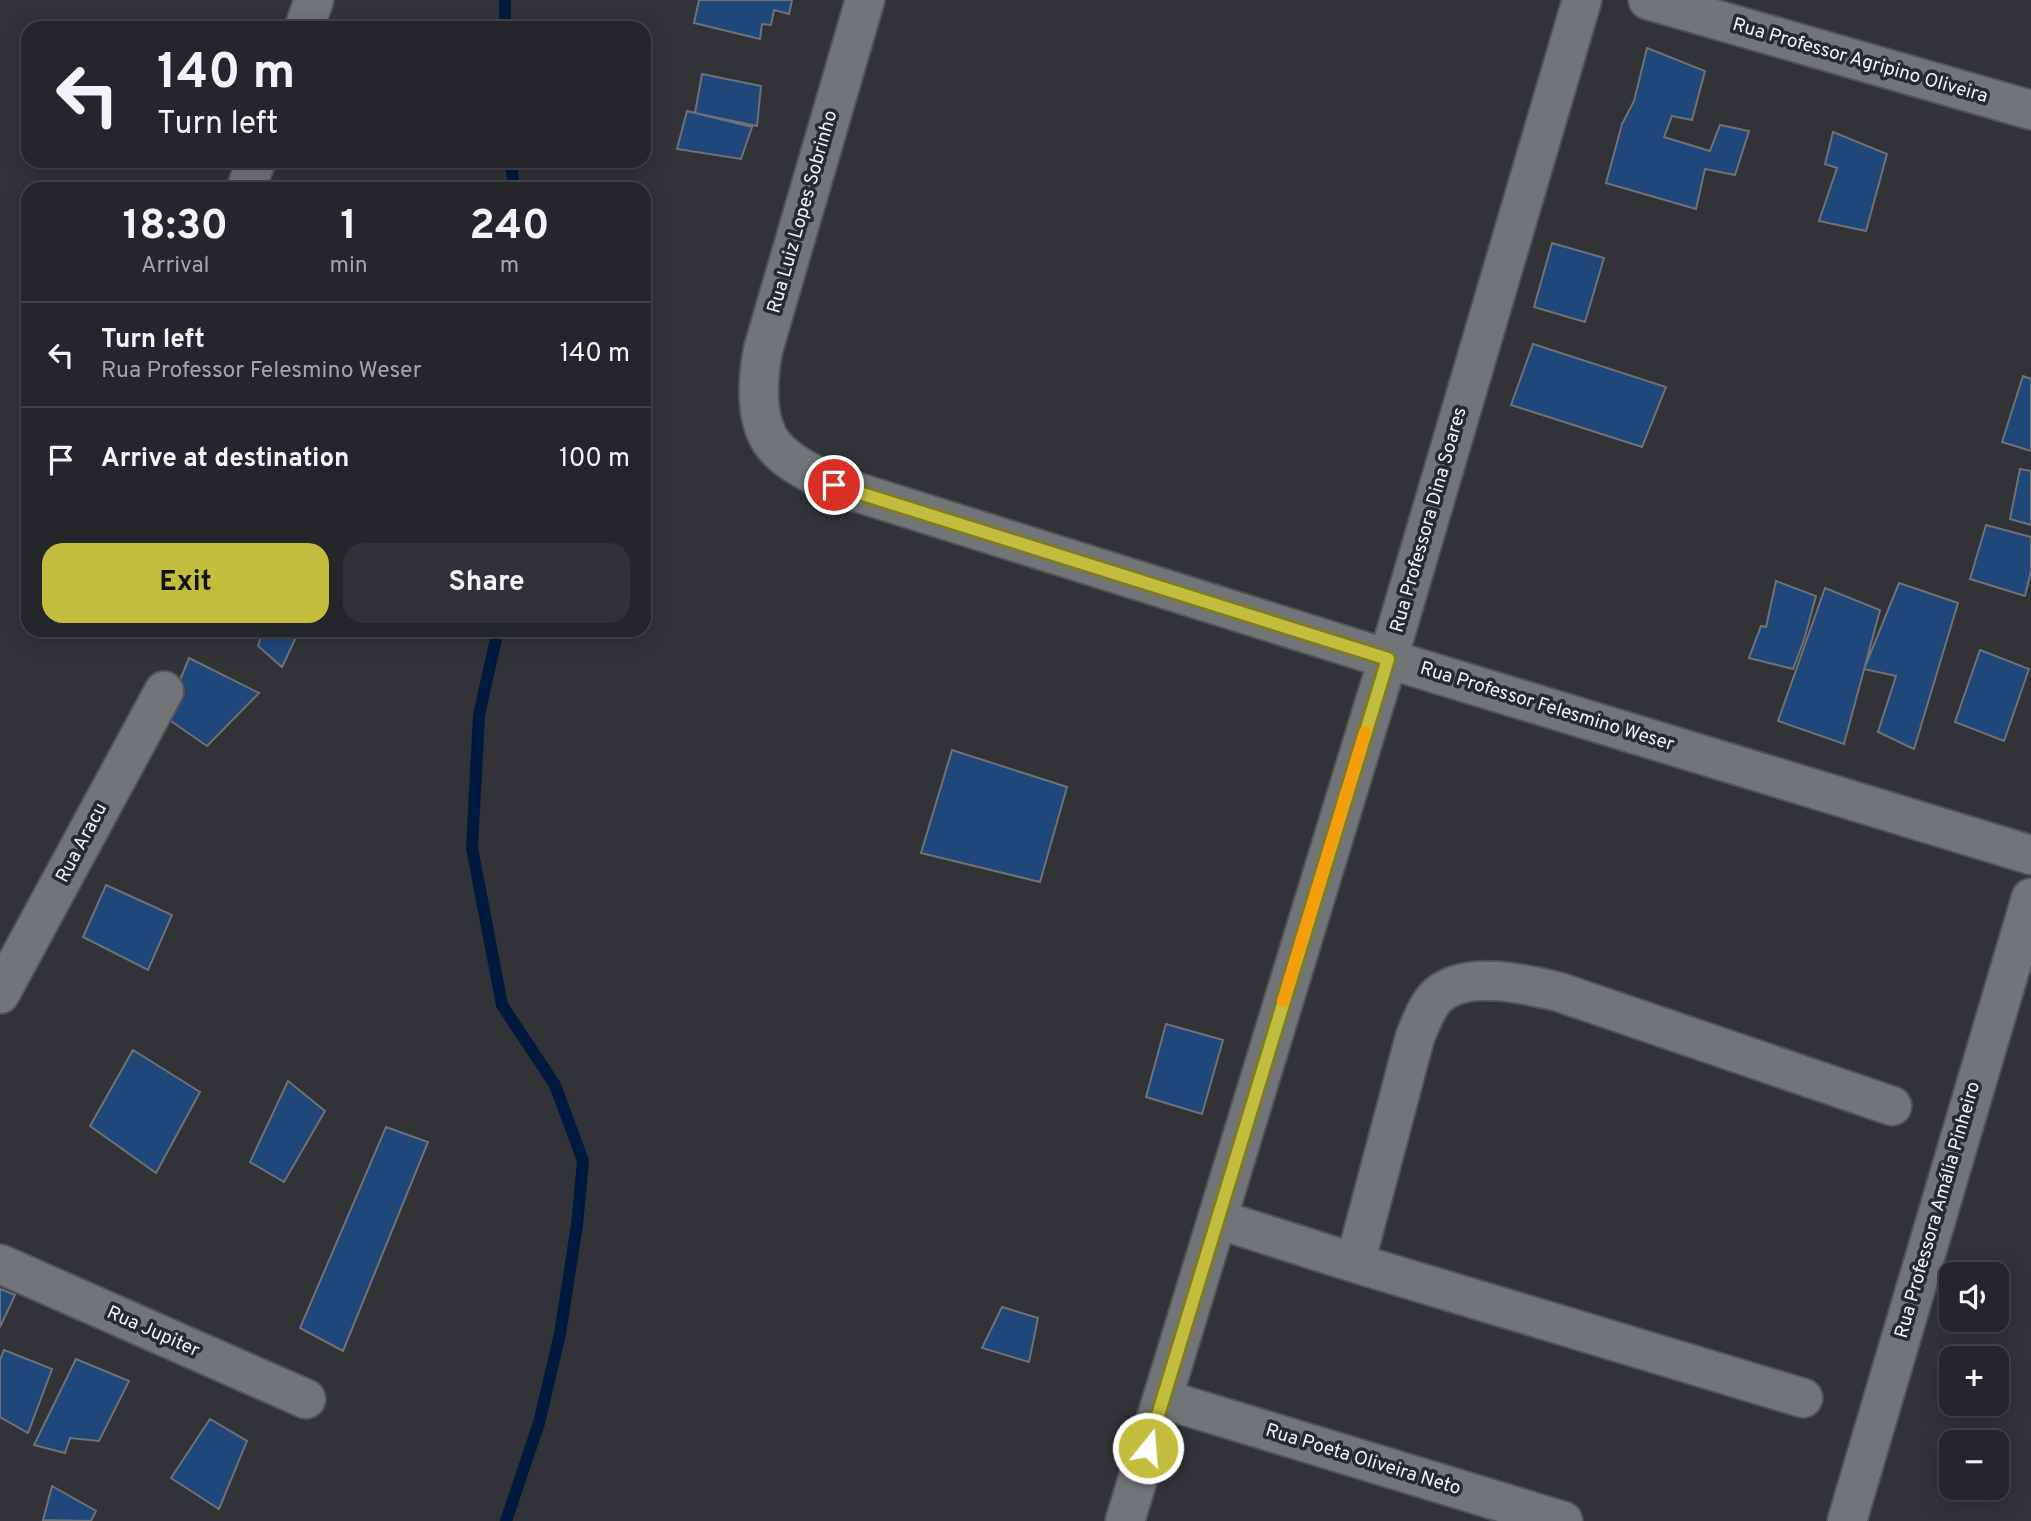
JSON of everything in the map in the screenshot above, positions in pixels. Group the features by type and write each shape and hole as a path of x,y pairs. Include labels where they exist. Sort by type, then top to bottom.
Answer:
{"street":[{"path":"306,21 314,0"},
{"name":"Rua Luiz Lopes Sobrinho","path":"762,427 758,377 763,351 865,0"},
{"name":"Rua Professora Dina Soares","path":"1125,1521 1388,659 1582,0"},
{"name":"Rua Professor Agripino Oliveira","path":"1648,0 2031,110"},
{"name":"Rua Professor Felesmino Weser","path":"762,427 776,449 802,469 834,485 1388,659 2031,855"},
{"name":"Rua Aracu","path":"0,994 164,691"},
{"name":"Rua Professora Amália Pinheiro","path":"1847,1521 2031,898"},
{"path":"1355,1263 1415,1037 1424,1015 1438,995 1462,982 1517,982 1559,992 1892,1106"},
{"path":"1217,1219 1804,1398"},
{"name":"Rua Jupiter","path":"0,1264 306,1399"},
{"name":"Rua Poeta Oliveira Neto","path":"1163,1399 1563,1521"}],"building":[{"path":"699,0 792,0 789,14 774,10 771,25 762,24 760,39 694,23"},
{"path":"1647,48 1705,71 1692,120 1672,116 1664,137 1710,151 1720,125 1749,131 1735,175 1705,169 1696,209 1606,183 1622,124 1634,101"},
{"path":"702,74 761,86 757,126 695,113"},
{"path":"687,111 752,127 741,159 677,149"},
{"path":"1833,132 1887,154 1866,231 1819,221 1837,168 1825,164"},
{"path":"1552,243 1604,258 1585,322 1534,307"},
{"path":"1533,344 1666,387 1642,447 1511,405"},
{"path":"2023,376 2031,379 2031,451 2002,442"},
{"path":"2020,469 2031,471 2031,525 2010,519"},
{"path":"1986,525 2031,537 2031,571 2025,596 1970,579"},
{"path":"1776,581 1816,596 1793,669 1749,658 1761,626 1766,627"},
{"path":"1899,583 1958,603 1914,749 1878,732 1896,676 1864,669"},
{"path":"1825,588 1880,610 1844,744 1778,721"},
{"path":"261,637 296,637 282,667 258,646"},
{"path":"1980,650 2029,669 2004,741 1955,722"},
{"path":"189,658 259,693 207,746 165,717"},
{"path":"952,750 1067,787 1040,882 921,853"},
{"path":"106,885 172,915 148,970 83,937"},
{"path":"1166,1024 1223,1040 1202,1114 1146,1097"},
{"path":"133,1050 200,1092 156,1173 90,1126"},
{"path":"288,1081 325,1111 284,1182 250,1162"},
{"path":"386,1127 428,1142 343,1351 300,1328"},
{"path":"0,1289 15,1295 0,1327"},
{"path":"1002,1307 1038,1318 1029,1362 982,1348"},
{"path":"4,1350 52,1369 28,1433 0,1417 0,1360"},
{"path":"76,1359 129,1381 99,1441 70,1438 65,1453 34,1445"},
{"path":"210,1419 247,1441 219,1509 171,1478"},
{"path":"52,1486 96,1511 91,1521 43,1520"}],"waterway":[{"path":"505,0 505,21"},
{"path":"512,168 513,182"},
{"path":"496,637 479,715 472,848 502,1005 555,1085 583,1161 577,1225 560,1334 539,1423 506,1521"}],"slow traffic":[{"path":"1283,1001 1365,732"}],"route":[{"path":"834,485 1388,659 1148,1448"}]}
